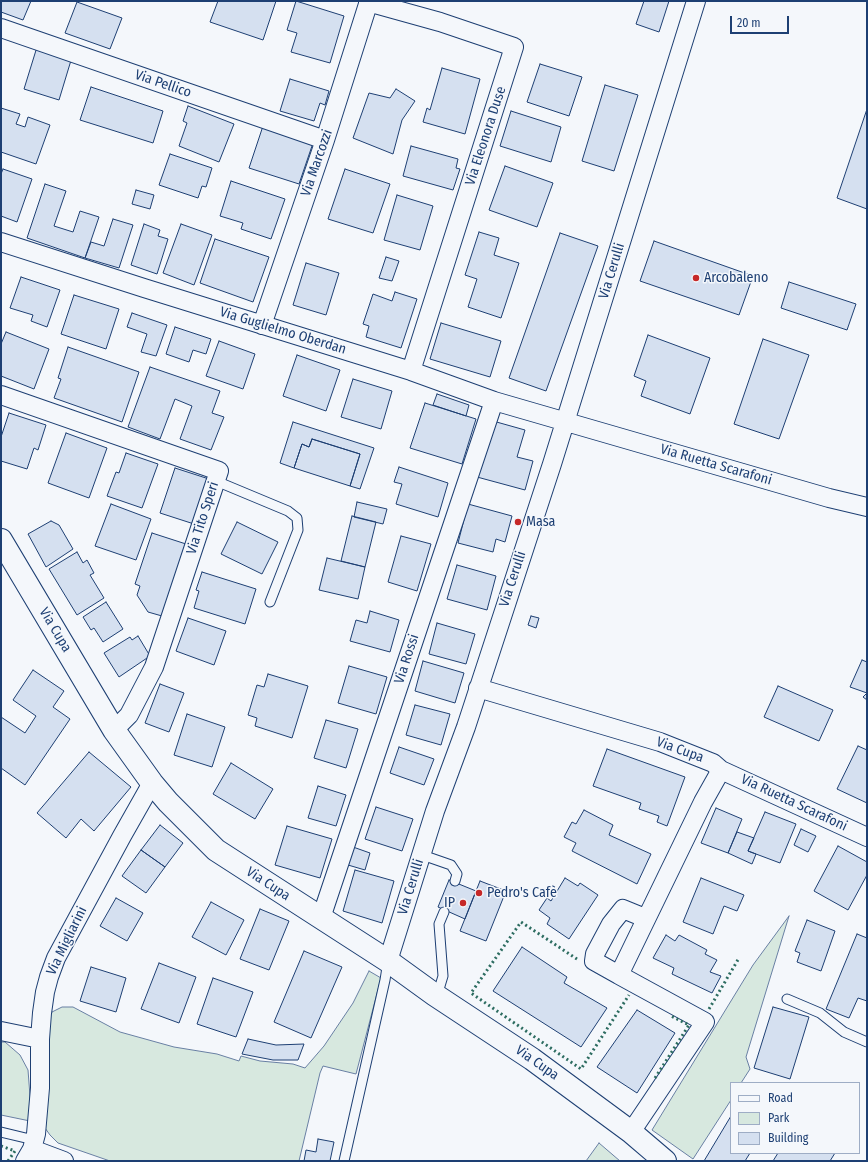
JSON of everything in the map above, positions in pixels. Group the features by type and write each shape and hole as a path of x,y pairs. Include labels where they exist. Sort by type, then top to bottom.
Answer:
{"street":[{"name":"Via Cerulli","path":"388,961 435,812 466,727 552,464 696,1"},
{"name":"Via Marcozzi","path":"262,325 325,140 369,2"},
{"name":"Via Eleonora Duse","path":"369,2 440,22 514,47 411,371"},
{"name":"Via Pellico","path":"1,28 325,140"},
{"name":"Via Guglielmo Oberdan","path":"1,242 411,371 494,401 565,422"},
{"name":"Via Tito Speri","path":"1,395 219,471 154,667 129,715 114,730"},
{"name":"Via Rossi","path":"321,918 494,401"},
{"name":"Via Ruetta Scarafoni","path":"565,422 829,498 867,507"},
{"name":"Via Cupa","path":"1,540 114,730 152,783 168,802 216,850 388,961 435,995 532,1059 631,1132 666,1161"},
{"name":"Via Cupa","path":"478,688 660,742 713,763 721,770 703,802 645,918 619,975"},
{"name":"Via Ruetta Scarafoni","path":"721,770 867,837"},
{"name":"Via Migliarini","path":"30,1150 36,1134 40,1088 40,1039 45,992 49,977 56,958 152,783"},
{"path":"631,1132 704,1022 594,961 595,954 611,924 623,909 645,918"},
{"path":"1,1031 40,1039"},
{"path":"30,1150 64,1161"}],"lane":[{"path":"216,481 288,511 297,518 298,530 270,602"},
{"path":"422,854 428,858 451,866 457,874 455,881"},
{"path":"435,995 443,976 438,924 444,912"},
{"name":"Via Cerulli","path":"344,1161 384,988 388,961"},
{"path":"787,998 820,1013 844,1032 867,1042"},
{"path":"1,1132 30,1150"}],"green space":[{"path":"789,916 746,1057 750,1069 742,1082 730,1082 730,1102 693,1159 652,1130 753,965"},
{"path":"369,971 381,978 356,1074 323,1066 299,1161 110,1161 58,1143 45,1128 49,1017 52,1012 62,1007 73,1007 120,1032 174,1047 217,1054 239,1061 241,1056 260,1061 293,1064 305,1068 324,1046 353,1003"},
{"path":"1,1042 5,1042 20,1055 28,1070 30,1121 1,1115"},
{"path":"599,1143 620,1161 586,1161"}],"building":[{"path":"1,1 31,1 23,20 1,12"},
{"path":"218,1 276,1 263,40 210,22"},
{"path":"296,1 344,16 330,63 291,52 297,33 287,30"},
{"path":"644,1 669,1 659,32 636,24"},
{"path":"77,2 122,18 110,49 65,33"},
{"path":"37,47 72,57 59,100 24,89"},
{"path":"540,64 582,77 569,116 527,102"},
{"path":"442,68 480,79 465,134 423,122 427,108 430,110"},
{"path":"290,79 329,91 325,105 320,103 314,121 280,111"},
{"path":"605,85 638,95 614,171 582,161"},
{"path":"91,87 163,111 153,143 80,120"},
{"path":"396,89 415,101 402,120 393,154 353,138 369,93 390,98"},
{"path":"188,106 234,124 219,162 179,146 187,123 183,121"},
{"path":"1,108 20,114 16,124 25,127 28,117 50,125 36,164 1,152"},
{"path":"867,109 867,209 837,198"},
{"path":"511,111 561,127 551,162 500,146"},
{"path":"263,126 313,143 299,184 249,168"},
{"path":"411,146 458,159 456,168 460,169 453,190 403,176"},
{"path":"170,154 212,168 206,187 202,186 198,198 159,185"},
{"path":"505,166 553,183 537,227 489,210"},
{"path":"3,169 32,179 17,222 1,216 1,174"},
{"path":"345,169 390,184 373,233 328,219"},
{"path":"231,181 285,199 271,239 241,229 243,223 220,216"},
{"path":"45,184 66,191 54,226 73,232 80,211 99,217 85,258 27,238"},
{"path":"136,190 154,195 150,209 132,204"},
{"path":"397,195 433,206 420,250 384,240"},
{"path":"113,219 133,225 119,268 85,258 91,242 104,246"},
{"path":"144,224 160,230 158,236 168,239 157,274 131,265"},
{"path":"181,224 212,235 194,285 163,273"},
{"path":"479,232 499,238 494,255 519,263 501,318 468,307 477,279 465,275"},
{"path":"560,233 598,246 546,391 509,378"},
{"path":"215,239 269,257 253,302 200,283"},
{"name":"Arcobaleno","path":"654,241 753,276 739,315 640,281"},
{"path":"386,257 399,261 392,281 379,278"},
{"path":"306,263 339,273 326,315 293,305"},
{"path":"21,277 60,290 47,327 31,321 33,315 10,308"},
{"path":"789,282 856,304 847,330 781,308"},
{"path":"395,292 417,299 401,348 366,337 369,326 363,324 373,294 392,301"},
{"path":"74,295 119,309 106,349 61,334"},
{"path":"132,313 167,325 156,356 141,352 147,334 127,327"},
{"path":"441,323 501,341 490,377 430,359"},
{"path":"175,327 211,339 206,354 193,350 189,362 166,354"},
{"path":"6,332 49,349 34,389 1,376 1,344"},
{"path":"648,335 710,358 690,414 641,396 646,381 634,376"},
{"path":"763,339 809,355 779,439 734,424"},
{"path":"219,341 255,354 243,389 206,376"},
{"path":"68,347 139,372 122,422 54,398 61,379 58,378"},
{"path":"297,355 340,370 326,411 283,396"},
{"path":"150,367 220,391 212,413 224,417 211,450 180,439 192,406 175,399 160,439 128,427"},
{"path":"353,379 392,391 381,429 341,417"},
{"path":"437,394 469,405 466,416 433,405"},
{"path":"425,403 476,419 462,464 410,448"},
{"path":"9,413 46,425 38,450 34,448 27,469 1,461 1,437"},
{"path":"493,421 525,430 517,457 533,461 525,490 477,477"},
{"path":"293,422 374,448 360,489 350,486 360,454 312,439 309,447 302,444 294,468 280,463"},
{"path":"66,433 107,448 89,498 48,483"},
{"path":"312,439 360,454 350,486 294,468 302,444 309,447"},
{"path":"126,453 158,464 142,508 107,496 116,472 119,473"},
{"path":"399,467 448,483 438,517 396,504 402,484 394,482"},
{"path":"175,468 209,479 194,524 160,513"},
{"path":"357,502 387,509 383,524 354,517"},
{"path":"111,504 151,519 136,560 95,546"},
{"path":"468,504 512,516 505,542 496,539 493,552 458,543"},
{"path":"352,516 376,522 365,567 341,561"},
{"path":"51,521 59,525 73,549 46,567 28,534"},
{"path":"237,522 278,542 262,574 221,554"},
{"path":"152,533 186,544 162,616 148,612 137,595 140,586 135,584"},
{"path":"401,536 431,544 417,591 388,582"},
{"path":"77,552 83,563 87,560 94,573 90,575 104,598 77,615 49,569"},
{"path":"327,558 365,567 358,599 319,590"},
{"path":"457,565 496,576 487,610 447,599"},
{"path":"202,572 256,589 245,624 194,608 199,591 196,590"},
{"path":"106,602 123,629 103,642 94,628 91,630 83,617"},
{"path":"370,611 399,620 390,652 350,641 356,620 367,623"},
{"path":"531,616 539,618 536,628 528,625"},
{"path":"188,618 226,631 214,665 176,651"},
{"path":"437,623 475,634 466,664 429,654"},
{"path":"138,636 150,656 119,677 104,653 130,637 132,640"},
{"path":"862,660 867,662 867,693 850,687"},
{"path":"423,661 464,673 455,703 415,691"},
{"path":"349,666 387,677 376,714 338,703"},
{"path":"33,670 64,691 53,707 70,719 25,785 1,768 1,717 25,733 36,716 13,700"},
{"path":"268,674 308,686 292,738 255,726 257,718 248,715 257,685 264,687"},
{"path":"160,684 184,693 169,732 145,723"},
{"path":"778,686 833,710 819,741 764,717"},
{"path":"867,693 867,700 863,697"},
{"path":"415,705 450,714 441,745 406,735"},
{"path":"187,714 225,727 212,767 174,755"},
{"path":"326,720 358,729 346,768 314,758"},
{"path":"858,746 867,750 867,803 837,789"},
{"path":"399,747 434,759 424,785 390,773"},
{"path":"607,749 685,777 667,826 657,822 659,816 639,809 641,803 593,786"},
{"path":"89,752 131,787 94,831 81,819 66,838 37,813"},
{"path":"231,763 273,789 255,819 213,794"},
{"path":"318,786 346,795 336,826 308,818"},
{"path":"376,807 413,819 402,851 365,839"},
{"path":"716,808 742,819 728,853 701,843"},
{"path":"584,810 613,825 609,835 651,854 637,884 572,851 576,843 564,837 572,822 576,824"},
{"path":"765,812 796,824 780,863 748,851"},
{"path":"160,825 183,843 165,867 141,850"},
{"path":"287,826 332,839 320,878 275,865"},
{"path":"801,829 816,836 808,852 794,845"},
{"path":"737,832 754,838 748,851 756,854 752,864 728,853"},
{"path":"838,846 867,862 867,875 848,910 814,891"},
{"path":"353,847 370,853 365,870 348,865"},
{"path":"141,850 165,867 146,893 122,876"},
{"path":"355,870 394,881 382,923 343,911"},
{"path":"565,878 578,886 580,883 598,895 569,939 547,924 550,918 539,910 547,898 551,901"},
{"path":"701,878 744,895 737,911 724,906 713,934 683,922"},
{"path":"449,880 476,891 465,919 438,907"},
{"path":"480,881 506,891 486,941 460,931"},
{"path":"116,898 143,913 127,941 100,926"},
{"path":"211,902 244,920 226,955 192,937"},
{"path":"260,909 289,921 269,970 240,959"},
{"path":"807,920 835,931 821,971 797,962 800,953 795,951"},
{"path":"857,934 867,938 867,1001 858,998 849,1018 826,1009"},
{"path":"666,935 675,941 679,935 707,950 705,954 717,960 710,972 721,976 712,993 672,974 674,968 653,958"},
{"path":"522,947 567,977 564,983 607,1008 581,1047 493,991"},
{"path":"304,951 342,967 311,1038 274,1022"},
{"path":"159,963 196,977 179,1023 141,1009"},
{"path":"91,967 126,978 116,1012 80,1001"},
{"path":"213,978 253,992 236,1037 197,1024"},
{"path":"773,1007 809,1017 790,1079 754,1068"},
{"path":"637,1010 675,1033 637,1093 597,1067"},
{"path":"248,1039 276,1045 304,1044 298,1060 273,1060 242,1054"},
{"path":"730,1118 730,1154 749,1154 745,1161 704,1161"},
{"path":"318,1139 334,1142 330,1161 304,1161 306,1150 316,1152"},
{"path":"777,1154 834,1154 830,1161 773,1161"}],"hedge":[{"path":"577,959 521,922 471,993 581,1069 629,995"},
{"path":"709,1009 739,958"},
{"path":"655,1078 689,1025 671,1016"},
{"path":"1,1146 15,1151 8,1161"}],"place":[{"name":"Arcobaleno","path":"696,278"},
{"name":"Masa","path":"518,522"},
{"name":"Pedro's Cafè","path":"479,893"},
{"name":"IP","path":"463,903"}]}
